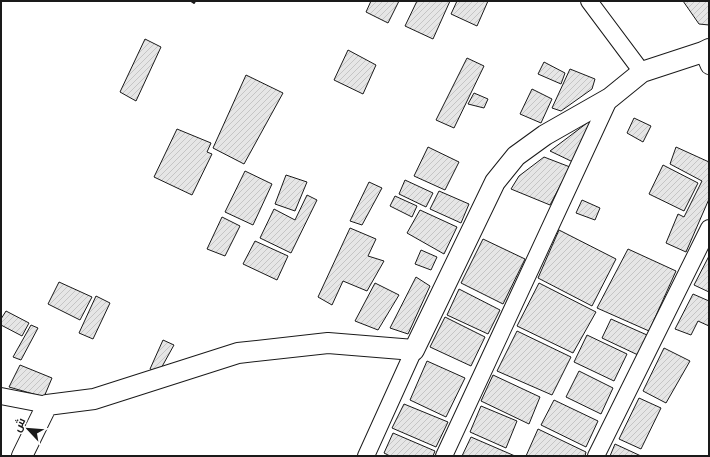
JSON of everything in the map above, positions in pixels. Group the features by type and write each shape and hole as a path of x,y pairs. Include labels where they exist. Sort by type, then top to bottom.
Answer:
{"street":[{"path":"589,1 642,72"},
{"path":"366,456 414,350 495,182 516,156 544,135 610,98 642,72 707,56"},
{"path":"444,456 610,98"},
{"path":"596,456 709,228"},
{"path":"1,396 47,405 94,399 238,353 328,343 414,350"},
{"path":"22,456 47,405"}],"building":[{"path":"371,1 399,1 388,23 366,12"},
{"path":"417,1 450,1 433,39 405,26"},
{"path":"457,1 488,1 477,26 451,14"},
{"path":"683,1 709,1 709,25 699,24"},
{"path":"145,39 161,47 136,101 120,92"},
{"path":"348,50 376,65 363,94 334,80"},
{"path":"467,58 484,66 454,128 436,120"},
{"path":"544,62 565,73 561,84 538,74"},
{"path":"570,69 595,79 592,89 561,111 552,108"},
{"path":"246,75 283,93 244,164 213,148"},
{"path":"532,89 552,99 541,123 520,114"},
{"path":"474,93 488,99 484,108 468,104"},
{"path":"634,118 651,126 643,142 627,133"},
{"path":"591,120 573,162 550,151"},
{"path":"177,129 211,143 207,152 212,154 192,195 154,177"},
{"path":"428,147 459,162 445,190 414,176"},
{"path":"676,147 709,162 709,199 686,252 666,243 678,214 684,217 702,181 670,164"},
{"path":"544,157 570,167 550,205 511,189 519,176"},
{"path":"663,165 698,183 684,211 649,194"},
{"path":"245,171 272,184 253,225 225,212"},
{"path":"286,175 307,182 295,211 275,204"},
{"path":"405,180 433,193 426,207 399,194"},
{"path":"369,182 382,188 362,225 350,221"},
{"path":"439,191 469,204 461,223 430,209"},
{"path":"307,195 317,200 291,253 260,238 274,209 295,220"},
{"path":"395,196 417,206 412,217 390,206"},
{"path":"582,200 600,208 595,220 576,213"},
{"path":"420,210 457,227 444,254 407,233"},
{"path":"222,217 240,226 225,256 207,249"},
{"path":"350,228 376,239 368,256 384,261 367,291 343,281 332,305 318,297"},
{"path":"559,230 616,259 592,306 538,278"},
{"path":"483,239 525,259 503,304 461,283"},
{"path":"255,241 288,256 277,280 243,264"},
{"path":"628,249 676,271 649,331 597,308"},
{"path":"421,250 437,257 431,270 415,264"},
{"path":"709,256 709,292 694,285"},
{"path":"416,277 430,286 408,334 390,328"},
{"path":"59,282 92,297 80,320 48,304"},
{"path":"375,283 399,295 378,330 355,321"},
{"path":"539,283 596,312 573,353 517,326"},
{"path":"459,289 500,310 488,334 447,315"},
{"path":"693,294 709,301 709,326 698,321 691,335 675,329"},
{"path":"96,296 110,303 93,339 79,333"},
{"path":"6,311 29,323 22,336 1,325 1,319"},
{"path":"445,317 485,337 471,366 430,347"},
{"path":"611,319 647,335 638,355 602,338"},
{"path":"31,325 38,328 21,360 13,357"},
{"path":"517,331 571,357 552,395 497,371"},
{"path":"587,335 627,354 614,381 574,362"},
{"path":"163,340 174,345 159,372 150,369"},
{"path":"664,348 690,361 666,403 643,391"},
{"path":"427,361 465,378 446,417 410,400"},
{"path":"20,365 52,378 44,397 9,387"},
{"path":"579,371 613,388 601,414 566,397"},
{"path":"493,375 540,397 529,424 481,401"},
{"path":"639,398 661,408 641,449 619,439"},
{"path":"554,400 598,421 586,447 541,425"},
{"path":"404,404 448,422 436,447 392,428"},
{"path":"481,406 517,421 506,448 470,432"},
{"path":"538,429 586,452 585,456 526,456"},
{"path":"393,433 435,451 433,456 390,456 384,453"},
{"path":"471,437 515,456 462,456"},
{"path":"615,444 641,456 610,456"}],"wall":[{"path":"191,1 194,3 195,1"}]}
